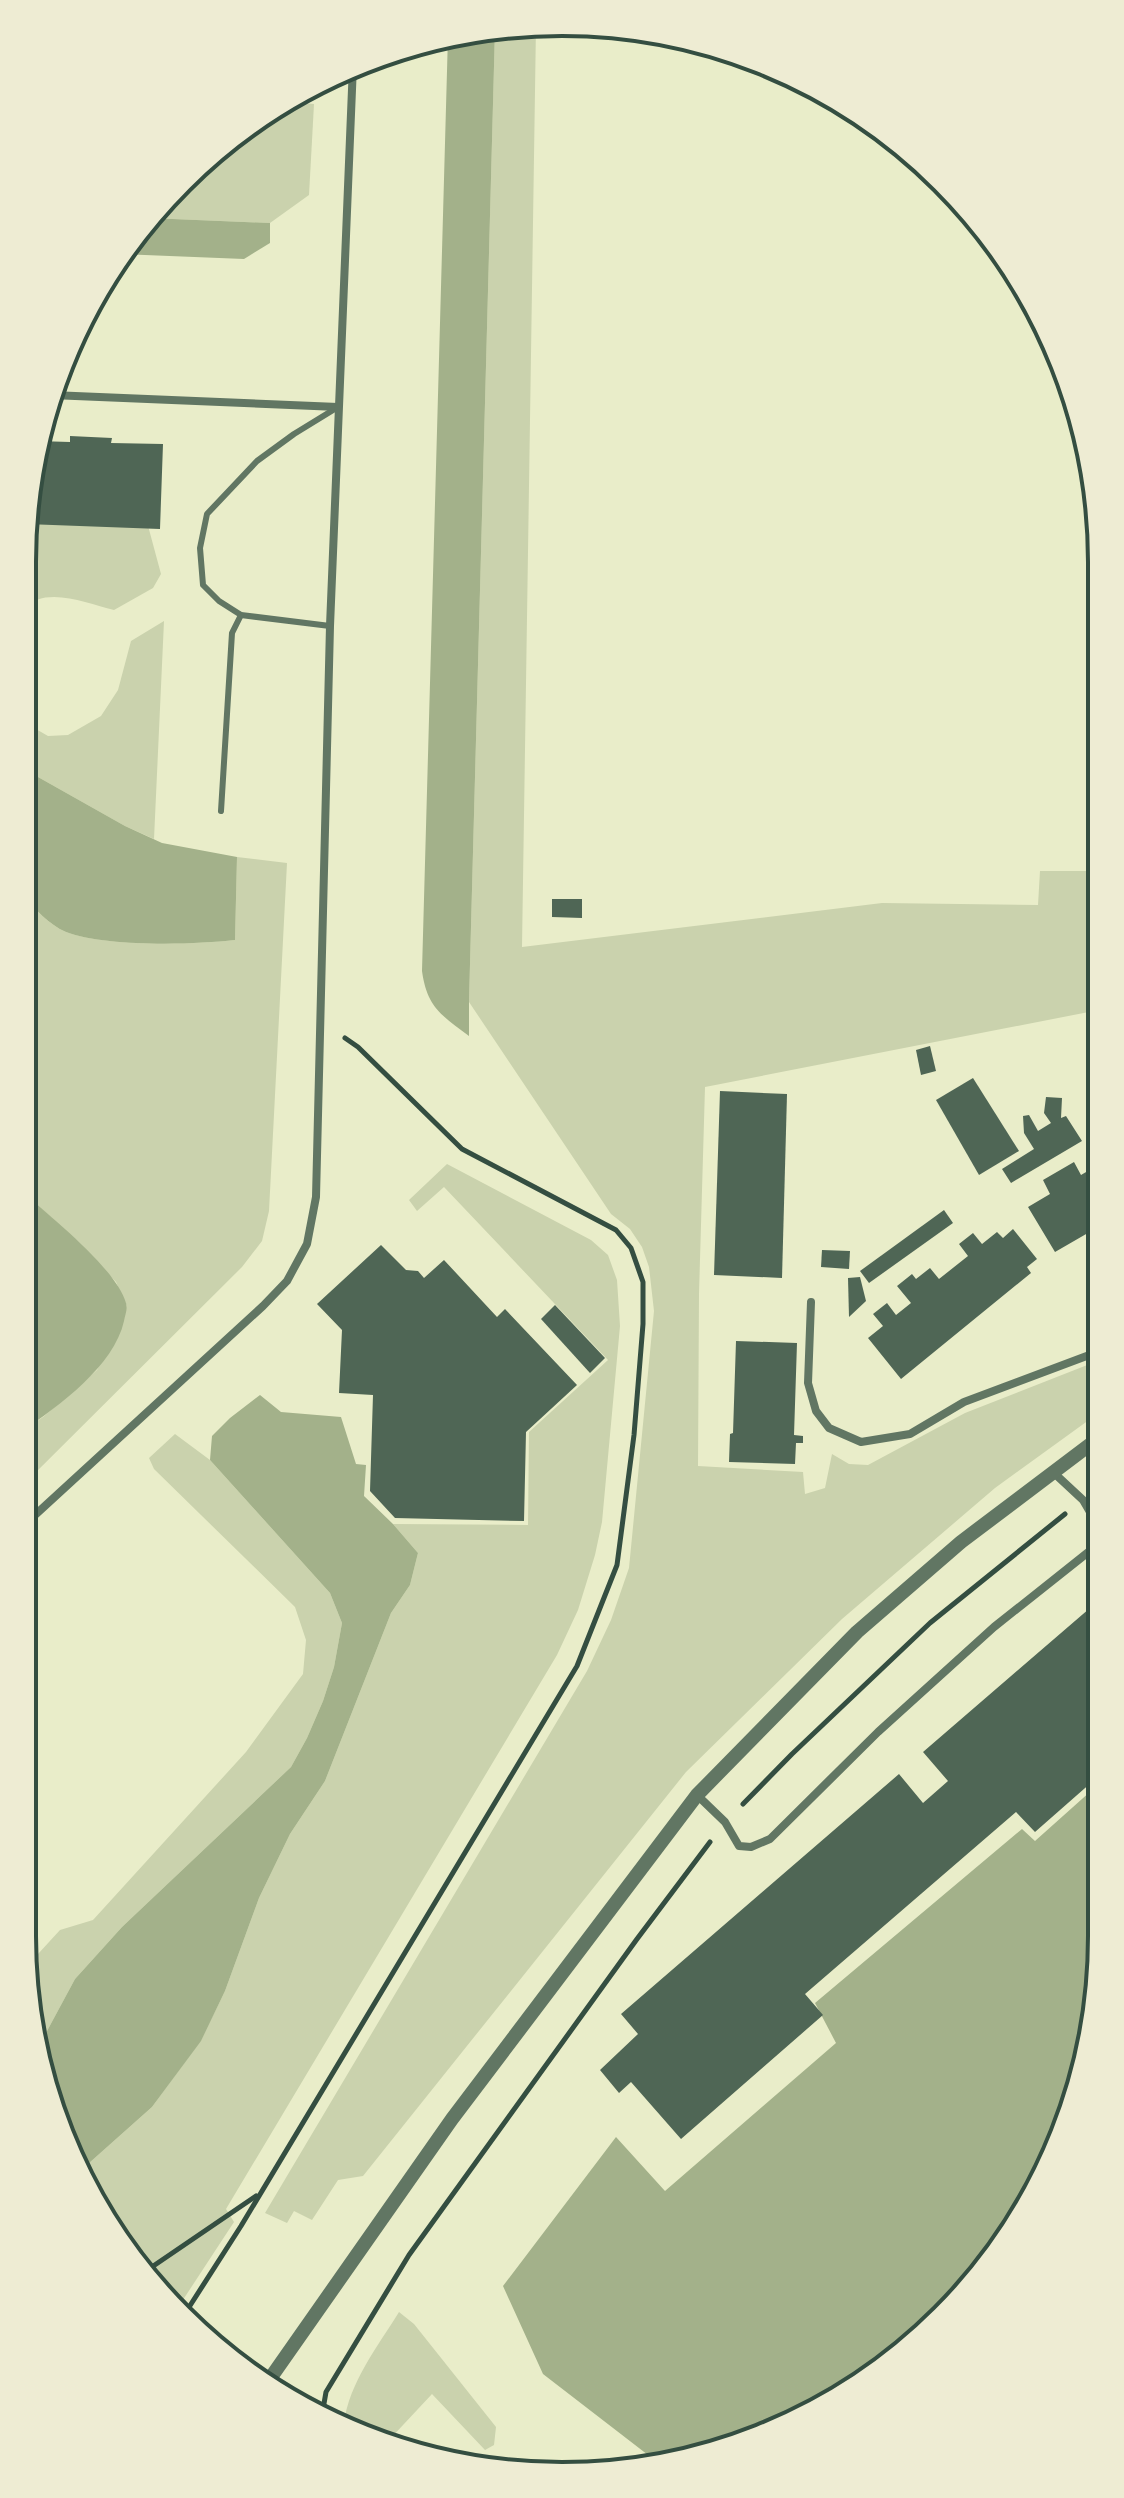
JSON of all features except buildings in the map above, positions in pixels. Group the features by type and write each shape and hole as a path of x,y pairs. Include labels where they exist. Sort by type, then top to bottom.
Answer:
{"street":[{"path":"36,1514 263,1306 287,1281 307,1244 316,1197 330,626 352,80"},
{"path":"63,396 338,407"},
{"path":"811,1302 808,1383 816,1411 829,1428 861,1442 910,1434 964,1402 1088,1356"},
{"path":"273,2375 452,2119 697,1795 857,1632 961,1542 1088,1446"},
{"path":"1054,1473 1083,1500 1088,1509"},
{"path":"697,1795 725,1822 739,1846 751,1847 770,1839 878,1732 994,1627 1088,1552"}],"lane":[{"path":"330,626 241,615 219,601 203,585 200,548 207,514 257,461 338,407"},
{"path":"221,811 232,633 241,615"}],"path":[{"path":"189,2307 212,2275 577,1666 617,1565 634,1435 643,1324 643,1282 631,1248 616,1230 462,1149 358,1047 321,1021"},
{"path":"324,2405 326,2392 409,2255 725,1822 930,1623 1083,1500"},
{"path":"153,2266 260,2193"}],"shaded area":[{"path":"536,37 522,947 882,903 1038,905 1040,871 1088,871 1088,1012 705,1087 698,1466 803,1472 805,1494 825,1488 832,1454 849,1464 868,1465 965,1413 1088,1365 1088,1421 995,1488 842,1619 686,1772 363,2176 338,2180 312,2220 294,2211 287,2223 265,2213 587,1671 611,1620 629,1568 654,1311 649,1267 642,1247 630,1229 611,1214 469,1002 495,41"},
{"path":"495,41 469,1036 437,1009 424,983 448,49"},
{"path":"314,104 309,195 270,223 164,219 190,190 242,145 299,106"},
{"path":"164,219 270,223 270,243 244,259 136,255"},
{"path":"38,518 147,522 161,574 153,588 114,610 79,600 43,598 36,601"},
{"path":"164,621 154,839 36,776 36,729 48,736 68,735 101,716 118,690 131,641"},
{"path":"36,776 162,843 237,857 235,940 173,944 103,940 66,932 36,909"},
{"path":"237,857 287,863 269,1211 262,1241 242,1267 36,1472 36,1422 97,1370 127,1306 116,1282 36,1204 36,910 66,932 83,937 149,944 235,940"},
{"path":"447,1164 591,1240 608,1255 617,1280 620,1326 602,1522 578,1610 557,1655 226,2209 234,2222 183,2300 125,2228 88,2164 152,2107 201,2040 225,1991 259,1898 290,1834 325,1781 391,1613 410,1585 418,1553 393,1524 528,1525 529,1432 608,1360 444,1187 417,1211 409,1200"},
{"path":"36,1203 96,1259 120,1289 127,1307 118,1338 109,1354 83,1384 36,1421"},
{"path":"260,1395 281,1412 341,1417 356,1464 366,1465 364,1496 418,1553 410,1585 391,1613 325,1781 290,1834 259,1898 225,1991 201,2041 152,2107 88,2164 64,2105 46,2039 47,2031 75,1979 122,1927 291,1767 323,1701 334,1667 342,1623 330,1593 210,1460 212,1436"},
{"path":"175,1434 210,1460 330,1593 342,1623 334,1667 323,1701 291,1767 122,1927 75,1979 46,2038 37,1956 60,1930 93,1920 246,1752 303,1674 306,1640 295,1607 154,1469 149,1458"},
{"path":"1088,1794 1087,1970 1078,2039 1048,2137 1018,2199 979,2256 934,2308 854,2373 825,2392 763,2422 698,2444 647,2455 543,2374 503,2286 616,2137 665,2191 836,2043 815,2003 1022,1829 1035,1841"},
{"path":"399,2312 414,2324 496,2427 494,2445 485,2450 432,2394 394,2434 346,2415 358,2379"}]}
